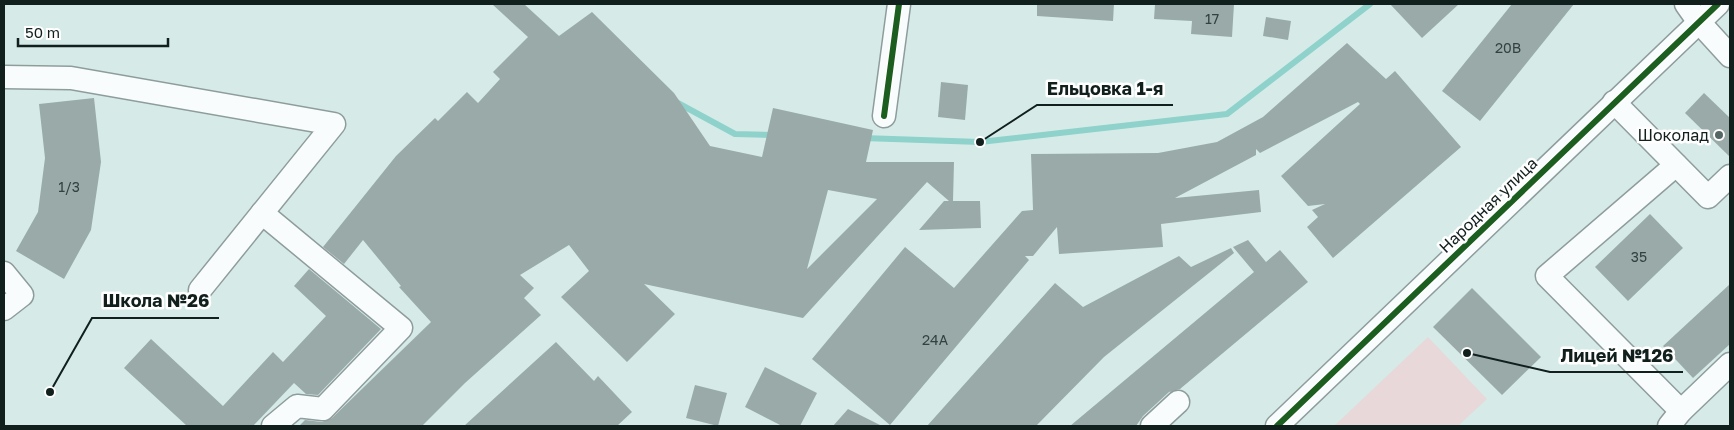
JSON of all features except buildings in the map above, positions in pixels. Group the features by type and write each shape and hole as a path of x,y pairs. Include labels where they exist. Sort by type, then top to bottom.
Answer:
{"street":[{"path":"884,116 899,4"},
{"name":"Народная улица","path":"1277,426 1614,102 1692,12 1718,4"},
{"path":"1692,12 1730,56"},
{"path":"4,77 71,78 334,124 200,290"},
{"path":"1614,102 1708,197 1730,176"},
{"path":"1676,165 1548,276 1675,419 1730,364"},
{"path":"262,213 401,328 323,409 297,406 273,426"},
{"path":"4,273 22,295 4,309"},
{"path":"1152,426 1178,402"}],"shaded area":[{"path":"1428,337 1487,399 1458,426 1334,426"}],"waterway":[{"path":"863,138 980,142 1227,114 1370,4"},
{"path":"676,102 735,134 775,135"}],"cycle path":[{"path":"884,116 899,4"},
{"path":"1277,426 1718,4"}],"place":[{"name":"Шоколад","path":"1719,135"},
{"name":"Ельцовка 1-я","path":"980,142"},
{"name":"Лицей №126","path":"1467,353"},
{"name":"Школа №26","path":"50,392"}]}
